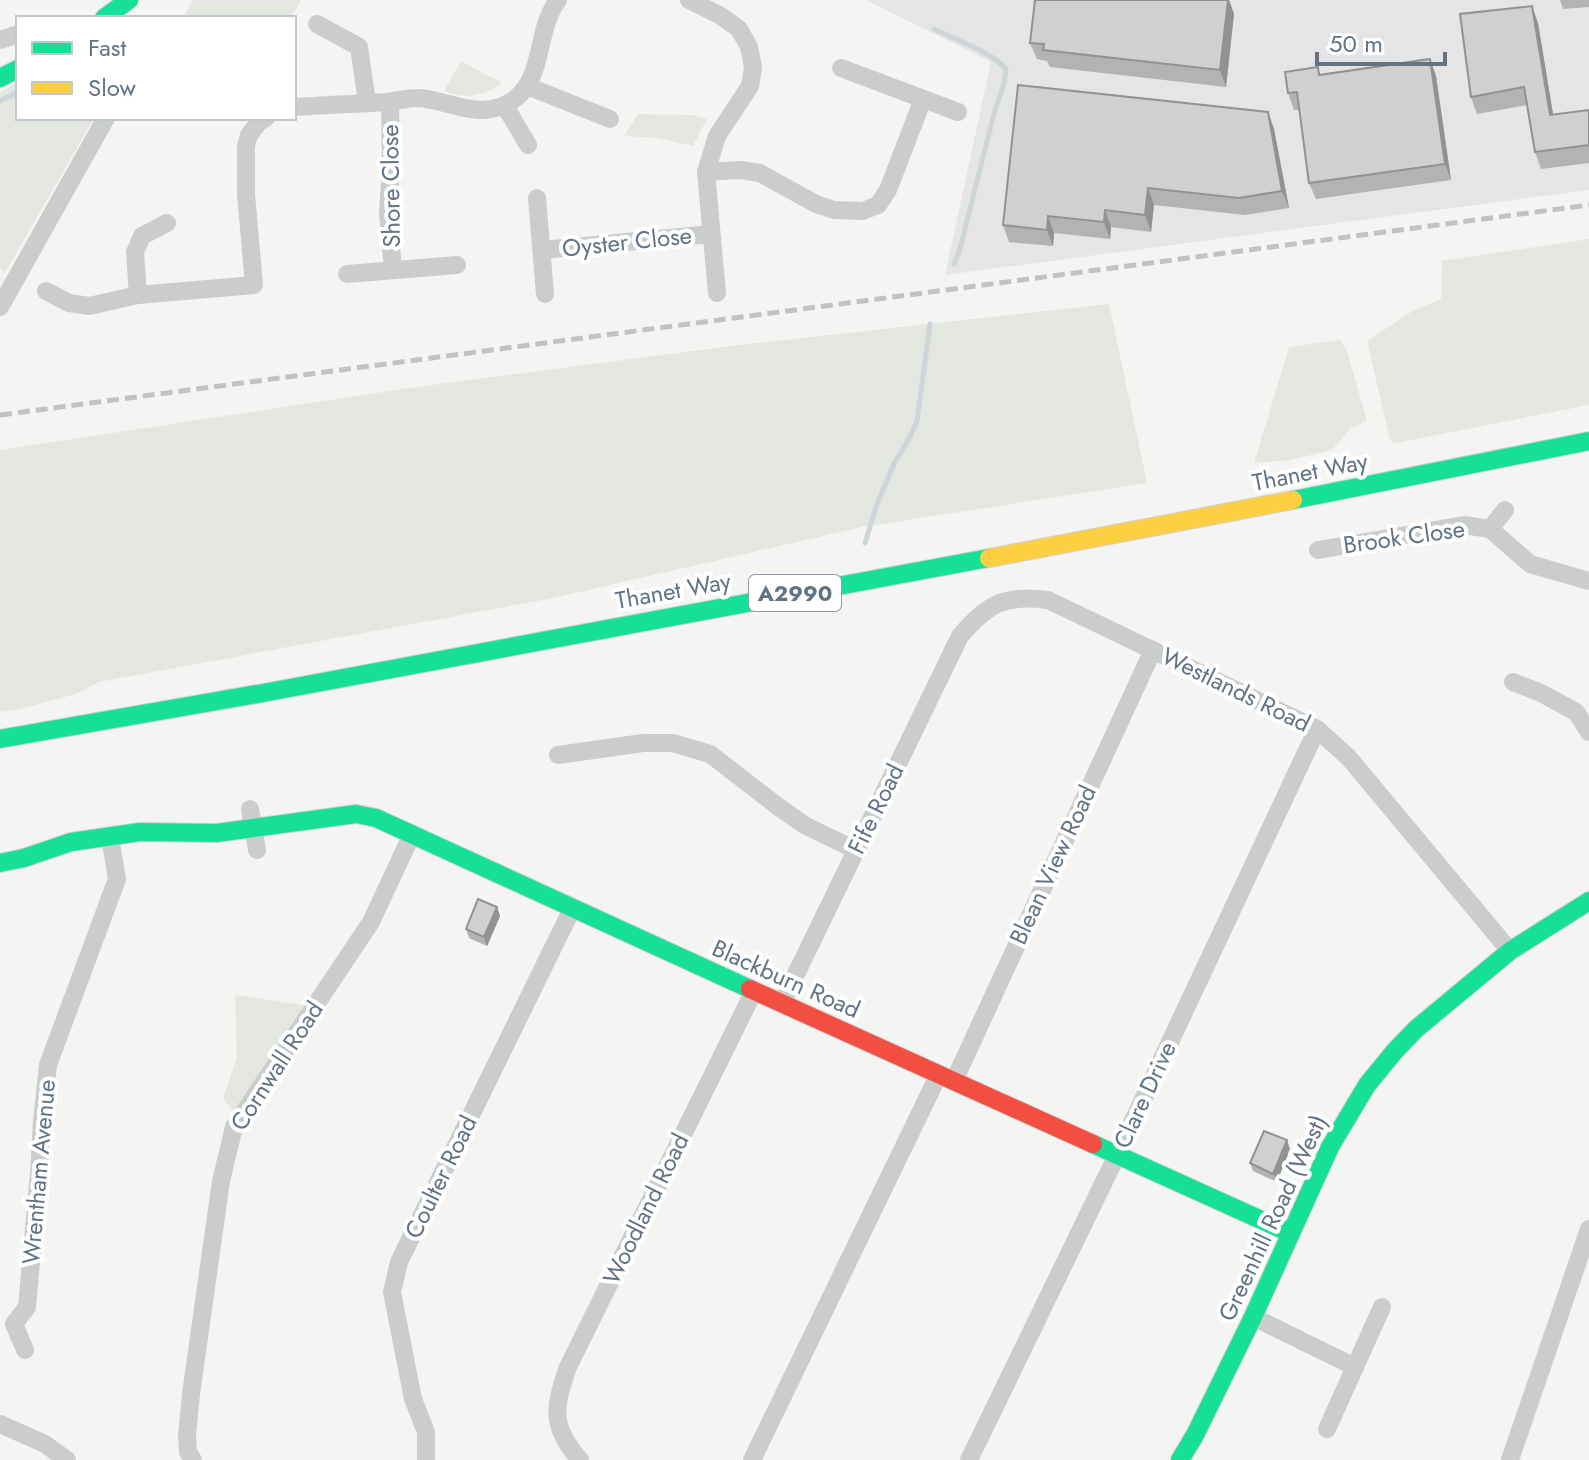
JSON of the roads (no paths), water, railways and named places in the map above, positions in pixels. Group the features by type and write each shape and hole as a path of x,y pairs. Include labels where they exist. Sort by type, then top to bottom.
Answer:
{"street":[{"path":"296,107 414,98 481,110 505,106 527,86 558,0"},
{"path":"689,0 739,29 749,47 753,67 750,86 717,136 706,172 717,293"},
{"path":"109,16 128,8"},
{"path":"317,24 359,47 367,102"},
{"path":"841,68 958,112"},
{"path":"527,86 610,119"},
{"path":"706,172 740,170 760,173 816,204 834,210 863,211 878,205 888,190 923,99"},
{"name":"Shore Close","path":"390,102 388,212 393,270"},
{"path":"505,106 528,145"},
{"path":"0,307 105,120"},
{"path":"51,301 89,306 138,295 254,285 246,194 246,146 249,135 262,120"},
{"name":"Oyster Close","path":"537,198 545,294"},
{"path":"138,295 135,252 142,236 167,223"},
{"name":"Oyster Close","path":"542,250 711,234"},
{"name":"Shore Close","path":"347,274 457,265"},
{"name":"Thanet Way","path":"0,739 1029,550 1589,441"},
{"name":"Brook Close","path":"1490,529 1505,510"},
{"name":"Brook Close","path":"1318,548 1464,525 1490,529 1530,564 1589,581"},
{"name":"Westlands Road","path":"975,619 998,602 1026,597 1048,600 1317,729 1349,758 1510,951"},
{"name":"Fife Road","path":"782,1003 960,636 975,619"},
{"name":"Blean View Road","path":"752,1460 946,1078 1153,650"},
{"path":"1513,682 1542,688 1576,712 1589,732"},
{"name":"Clare Drive","path":"969,1460 1117,1155 1317,729"},
{"path":"570,760 643,743 673,743 710,754 806,826 856,850"},
{"path":"250,809 257,850"},
{"name":"Blackburn Road","path":"0,863 71,842 140,832 217,833 356,814 376,818 1290,1233"},
{"name":"Cornwall Road","path":"193,1460 188,1452 187,1436 191,1394 221,1181 234,1127 371,922 412,834"},
{"name":"Wrentham Avenue","path":"25,1350 7,1323 27,1307 48,1065 117,879 110,837"},
{"name":"Greenhill Road (West)","path":"1180,1460 1253,1317 1330,1147 1367,1085 1416,1029 1510,951 1589,902"},
{"name":"Coulter Road","path":"426,1460 426,1432 413,1399 392,1292 399,1262 572,909"},
{"name":"Woodland Road","path":"580,1460 560,1432 557,1414 558,1397 568,1367 754,991"},
{"path":"1510,1460 1589,1229"},
{"path":"1328,1429 1383,1307"},
{"path":"1253,1317 1355,1367"},
{"path":"0,1424 45,1444 67,1460"}],"waterway":[{"path":"934,29 982,51 1006,69 954,264"},
{"path":"0,101 16,93"},
{"path":"865,543 894,464 917,421 930,324"}],"railway":[{"path":"0,415 1589,205"}]}
